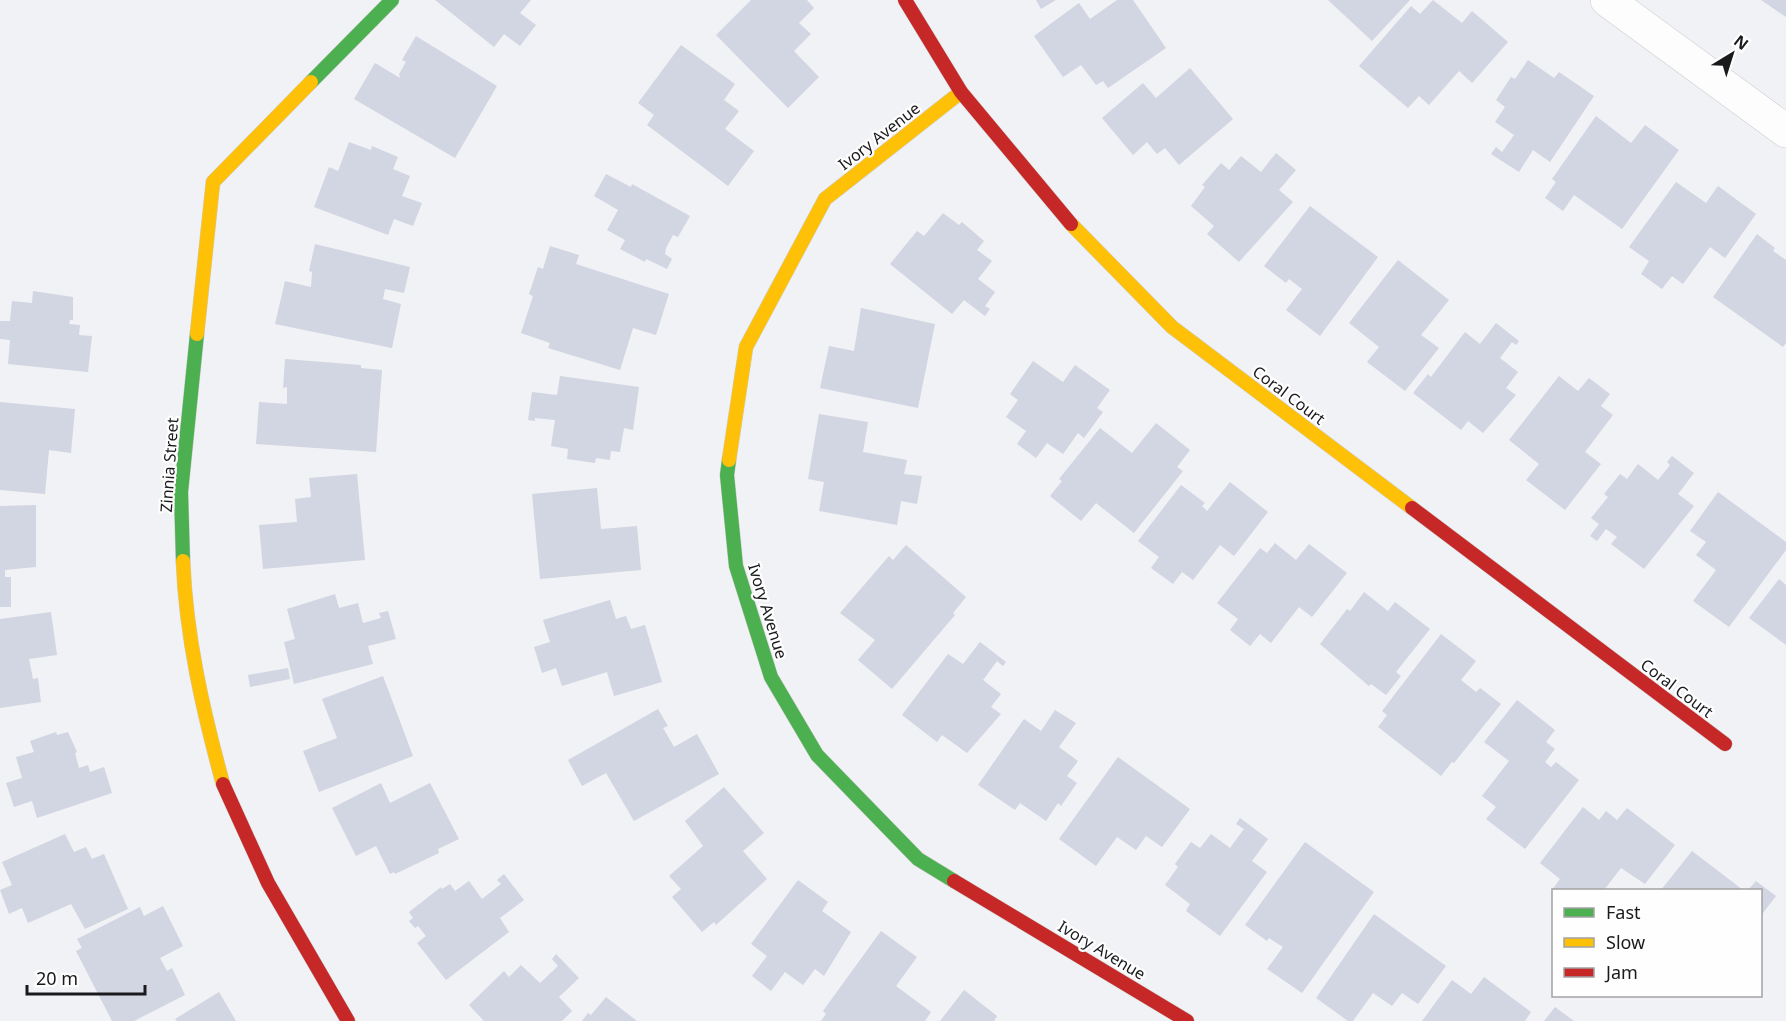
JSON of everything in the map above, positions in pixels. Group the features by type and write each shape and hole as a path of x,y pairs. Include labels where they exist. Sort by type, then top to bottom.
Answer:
{"street":[{"name":"Zinnia Street","path":"348,1021 268,883 223,786 202,711 185,609 181,492 213,182 392,0"},
{"name":"Coral Court","path":"905,0 961,93 1058,211 1172,327 1725,744"},
{"path":"1607,0 1786,131"},
{"name":"Ivory Avenue","path":"961,93 825,199 746,348 727,475 736,566 771,677 817,755 918,859 1187,1021"}],"building":[{"path":"435,0 531,0 520,13 536,25 520,46 504,34 494,47"},
{"path":"751,0 807,0 814,8 799,23 811,34 794,51 819,77 788,108 716,35"},
{"path":"1036,0 1056,0 1041,9"},
{"path":"1117,0 1133,0 1166,48 1108,88 1103,81 1096,85 1081,65 1063,77 1034,36 1079,3 1090,19"},
{"path":"1328,0 1410,0 1372,41"},
{"path":"1433,0 1462,23 1472,11 1508,42 1472,83 1459,71 1429,105 1419,96 1408,108 1359,66 1411,6 1420,14"},
{"path":"1761,0 1786,0 1786,17"},
{"path":"416,36 497,86 455,158 354,99 375,63 400,78 399,74 406,62 402,60"},
{"path":"681,45 735,84 724,100 739,111 725,129 754,151 728,186 647,125 654,115 638,103"},
{"path":"1528,60 1554,78 1559,72 1594,96 1550,162 1533,150 1519,172 1491,154 1496,147 1502,152 1514,135 1495,122 1505,107 1496,100 1511,77 1515,79"},
{"path":"1190,68 1233,119 1179,165 1165,148 1157,154 1147,142 1133,155 1102,118 1143,83 1156,98"},
{"path":"1596,116 1631,143 1645,125 1679,150 1622,229 1574,195 1563,211 1545,198 1556,182 1552,179"},
{"path":"349,142 371,150 372,146 398,157 393,169 410,176 402,196 422,203 413,226 394,219 388,235 314,207 329,167 338,171"},
{"path":"1276,153 1296,170 1279,190 1293,202 1239,262 1207,234 1214,226 1191,206 1205,187 1202,185 1221,163 1229,170 1241,156 1261,172"},
{"path":"606,174 631,187 632,184 690,216 678,237 673,235 666,248 665,254 672,259 667,269 646,259 645,262 620,249 625,240 607,230 618,210 594,196"},
{"path":"1676,182 1706,203 1718,186 1756,214 1725,258 1710,247 1683,284 1672,276 1662,289 1641,274 1649,261 1629,247"},
{"path":"1310,206 1378,257 1320,336 1286,310 1302,289 1289,279 1286,283 1264,266"},
{"path":"943,213 959,225 962,222 984,241 977,250 992,261 978,279 995,292 985,306 990,309 985,316 964,300 952,314 890,264 917,231 924,236"},
{"path":"1757,234 1775,248 1773,251 1786,260 1786,343 1783,347 1713,297"},
{"path":"315,244 410,267 404,293 385,289 383,299 401,304 392,348 275,324 285,281 311,287 312,272 309,271"},
{"path":"550,246 579,255 576,264 669,294 656,335 633,328 620,370 548,348 550,343 521,333 533,296 529,294 538,267 543,269"},
{"path":"1398,260 1449,300 1421,335 1439,348 1405,391 1367,362 1379,347 1349,323"},
{"path":"33,291 73,297 73,320 70,320 69,324 80,325 79,335 92,336 88,372 8,364 10,340 0,339 0,321 10,321 12,301 32,303"},
{"path":"861,308 935,324 918,408 820,388 829,346 854,351"},
{"path":"1496,323 1519,341 1516,345 1512,342 1500,358 1518,372 1506,388 1516,395 1483,433 1468,421 1461,430 1413,393 1428,374 1431,377 1465,332 1480,344"},
{"path":"285,359 361,365 361,368 382,370 376,452 256,444 259,402 287,404 287,387 283,388"},
{"path":"1033,361 1063,382 1075,365 1110,390 1097,408 1103,412 1084,438 1078,433 1063,454 1047,443 1036,458 1017,444 1026,431 1006,417 1018,400 1010,394"},
{"path":"560,376 639,387 633,430 624,428 620,452 611,451 610,460 596,458 595,463 567,459 568,449 551,446 555,420 535,418 535,421 528,420 532,392 557,395"},
{"path":"1559,376 1578,391 1589,378 1610,394 1601,406 1613,415 1585,452 1601,464 1565,510 1526,480 1539,464 1509,440"},
{"path":"0,402 75,409 71,453 49,450 45,494 0,490"},
{"path":"819,414 868,422 863,452 907,460 904,474 922,476 917,504 901,501 897,525 819,511 824,482 808,479"},
{"path":"1156,423 1190,450 1177,467 1183,471 1134,533 1096,503 1081,521 1050,496 1062,481 1059,479 1100,428 1132,453"},
{"path":"1672,456 1694,473 1678,494 1694,506 1644,569 1611,544 1617,537 1606,529 1597,541 1590,536 1599,524 1591,518 1608,497 1604,494 1620,474 1627,479 1638,464 1658,480 1670,465 1667,462"},
{"path":"357,474 365,560 263,569 259,525 297,522 295,499 311,497 309,478"},
{"path":"1230,482 1268,512 1234,556 1220,545 1193,580 1182,572 1173,584 1151,568 1159,557 1138,541 1181,485 1205,503 1202,506 1207,511"},
{"path":"597,488 601,529 637,526 641,570 540,579 532,494"},
{"path":"1718,492 1786,542 1786,550 1729,627 1693,601 1716,570 1696,555 1706,542 1690,531"},
{"path":"36,505 36,567 5,570 5,577 11,577 11,607 0,607 0,506"},
{"path":"1275,543 1296,560 1309,544 1347,573 1312,617 1299,607 1271,643 1260,634 1250,646 1230,630 1238,619 1217,603 1260,548 1267,553"},
{"path":"906,545 966,597 953,613 955,615 892,689 858,660 875,640 840,613 889,556 893,560"},
{"path":"1779,579 1786,585 1786,645 1749,618"},
{"path":"1364,592 1388,611 1395,602 1430,629 1396,672 1401,676 1386,695 1371,684 1369,686 1320,644 1347,609 1350,611"},
{"path":"335,594 339,608 358,603 363,623 381,618 379,613 388,611 396,639 368,646 373,664 294,684 284,642 295,639 287,609"},
{"path":"610,600 616,619 626,616 631,629 645,625 662,682 614,696 607,672 562,686 556,668 542,673 534,647 550,642 543,620"},
{"path":"51,612 57,655 29,659 33,679 38,678 41,702 0,708 0,619"},
{"path":"1441,634 1476,661 1461,680 1476,692 1480,688 1501,704 1441,776 1378,727 1387,715 1382,711"},
{"path":"980,642 1006,662 1003,666 997,661 983,680 1001,694 991,707 1001,714 967,753 942,735 937,742 902,715 948,654 963,664"},
{"path":"288,668 290,679 250,687 248,675"},
{"path":"383,676 413,756 319,792 303,751 337,738 322,699"},
{"path":"1517,700 1555,730 1546,742 1555,749 1545,762 1551,767 1556,762 1579,780 1525,849 1486,819 1496,807 1482,796 1509,761 1484,742"},
{"path":"658,709 668,726 663,728 674,747 697,734 719,774 634,821 606,773 582,786 568,760"},
{"path":"1055,710 1076,723 1059,747 1078,761 1067,776 1077,783 1061,806 1058,803 1046,821 1020,803 1015,810 978,785 1024,719 1041,731"},
{"path":"56,732 57,735 68,732 77,752 75,753 79,768 88,765 90,772 104,767 112,793 37,818 32,801 14,807 6,783 22,778 16,757 34,752 30,741"},
{"path":"1118,757 1190,809 1162,847 1146,836 1136,850 1117,837 1096,866 1059,839"},
{"path":"381,783 390,803 430,783 459,839 438,849 439,853 395,874 394,872 390,874 376,846 356,856 332,808"},
{"path":"724,787 764,833 743,851 767,879 716,925 714,922 702,932 672,897 681,889 669,876 703,846 685,821"},
{"path":"1583,807 1599,820 1606,811 1617,820 1627,808 1675,845 1645,884 1621,868 1605,889 1553,889 1560,879 1540,863"},
{"path":"1240,818 1268,839 1252,861 1267,872 1220,936 1186,911 1190,904 1165,885 1178,867 1175,864 1191,842 1200,848 1211,834 1230,848 1244,829 1236,824"},
{"path":"65,834 74,852 86,847 92,859 104,854 128,909 85,929 71,904 28,923 22,908 9,914 0,890 12,885 2,862"},
{"path":"1305,842 1374,892 1302,993 1267,969 1283,947 1269,938 1267,941 1245,925"},
{"path":"1692,851 1742,889 1662,889"},
{"path":"504,874 524,900 500,918 509,932 446,980 417,943 426,936 418,926 415,928 409,921 413,918 409,912 441,887 442,889 450,884 455,891 469,881 482,899 501,884 497,880"},
{"path":"798,880 828,902 822,911 851,932 824,976 815,969 803,985 785,972 771,991 752,976 767,956 751,944"},
{"path":"1756,881 1776,896 1762,914 1762,889 1749,889"},
{"path":"163,906 183,946 160,958 167,971 172,968 185,995 134,1021 112,1021 76,951 82,948 77,939 140,907 144,916"},
{"path":"1374,914 1446,966 1418,1004 1402,993 1392,1006 1373,993 1353,1021 1348,1021 1316,998"},
{"path":"881,931 917,957 896,986 931,1012 925,1021 821,1021 826,1014 823,1011"},
{"path":"556,954 579,978 559,997 572,1011 562,1021 484,1021 469,1005 504,971 509,977 521,965 540,983 558,966 552,959"},
{"path":"1484,977 1531,1012 1525,1021 1422,1021 1452,980 1471,994"},
{"path":"964,990 997,1016 994,1021 940,1021"},
{"path":"219,992 236,1021 177,1021 175,1019"},
{"path":"606,997 637,1021 582,1021 588,1013 591,1015"},
{"path":"1555,1007 1574,1021 1544,1021"}],"traffic: fast":[{"path":"311,82 392,0"},
{"path":"183,561 181,492 197,334"},
{"path":"729,460 727,475 736,566 771,677 817,755 918,859 954,881"}],"traffic: slow":[{"path":"197,334 213,182 311,82"},
{"path":"729,460 746,347 825,199 961,92"},
{"path":"1071,224 1172,327 1412,508"},
{"path":"183,561 188,618 197,674 223,784"}],"traffic: jam":[{"path":"905,0 961,92 1071,224"},
{"path":"1412,508 1725,744"},
{"path":"223,784 268,883 348,1021"},
{"path":"954,881 1187,1021"}]}
